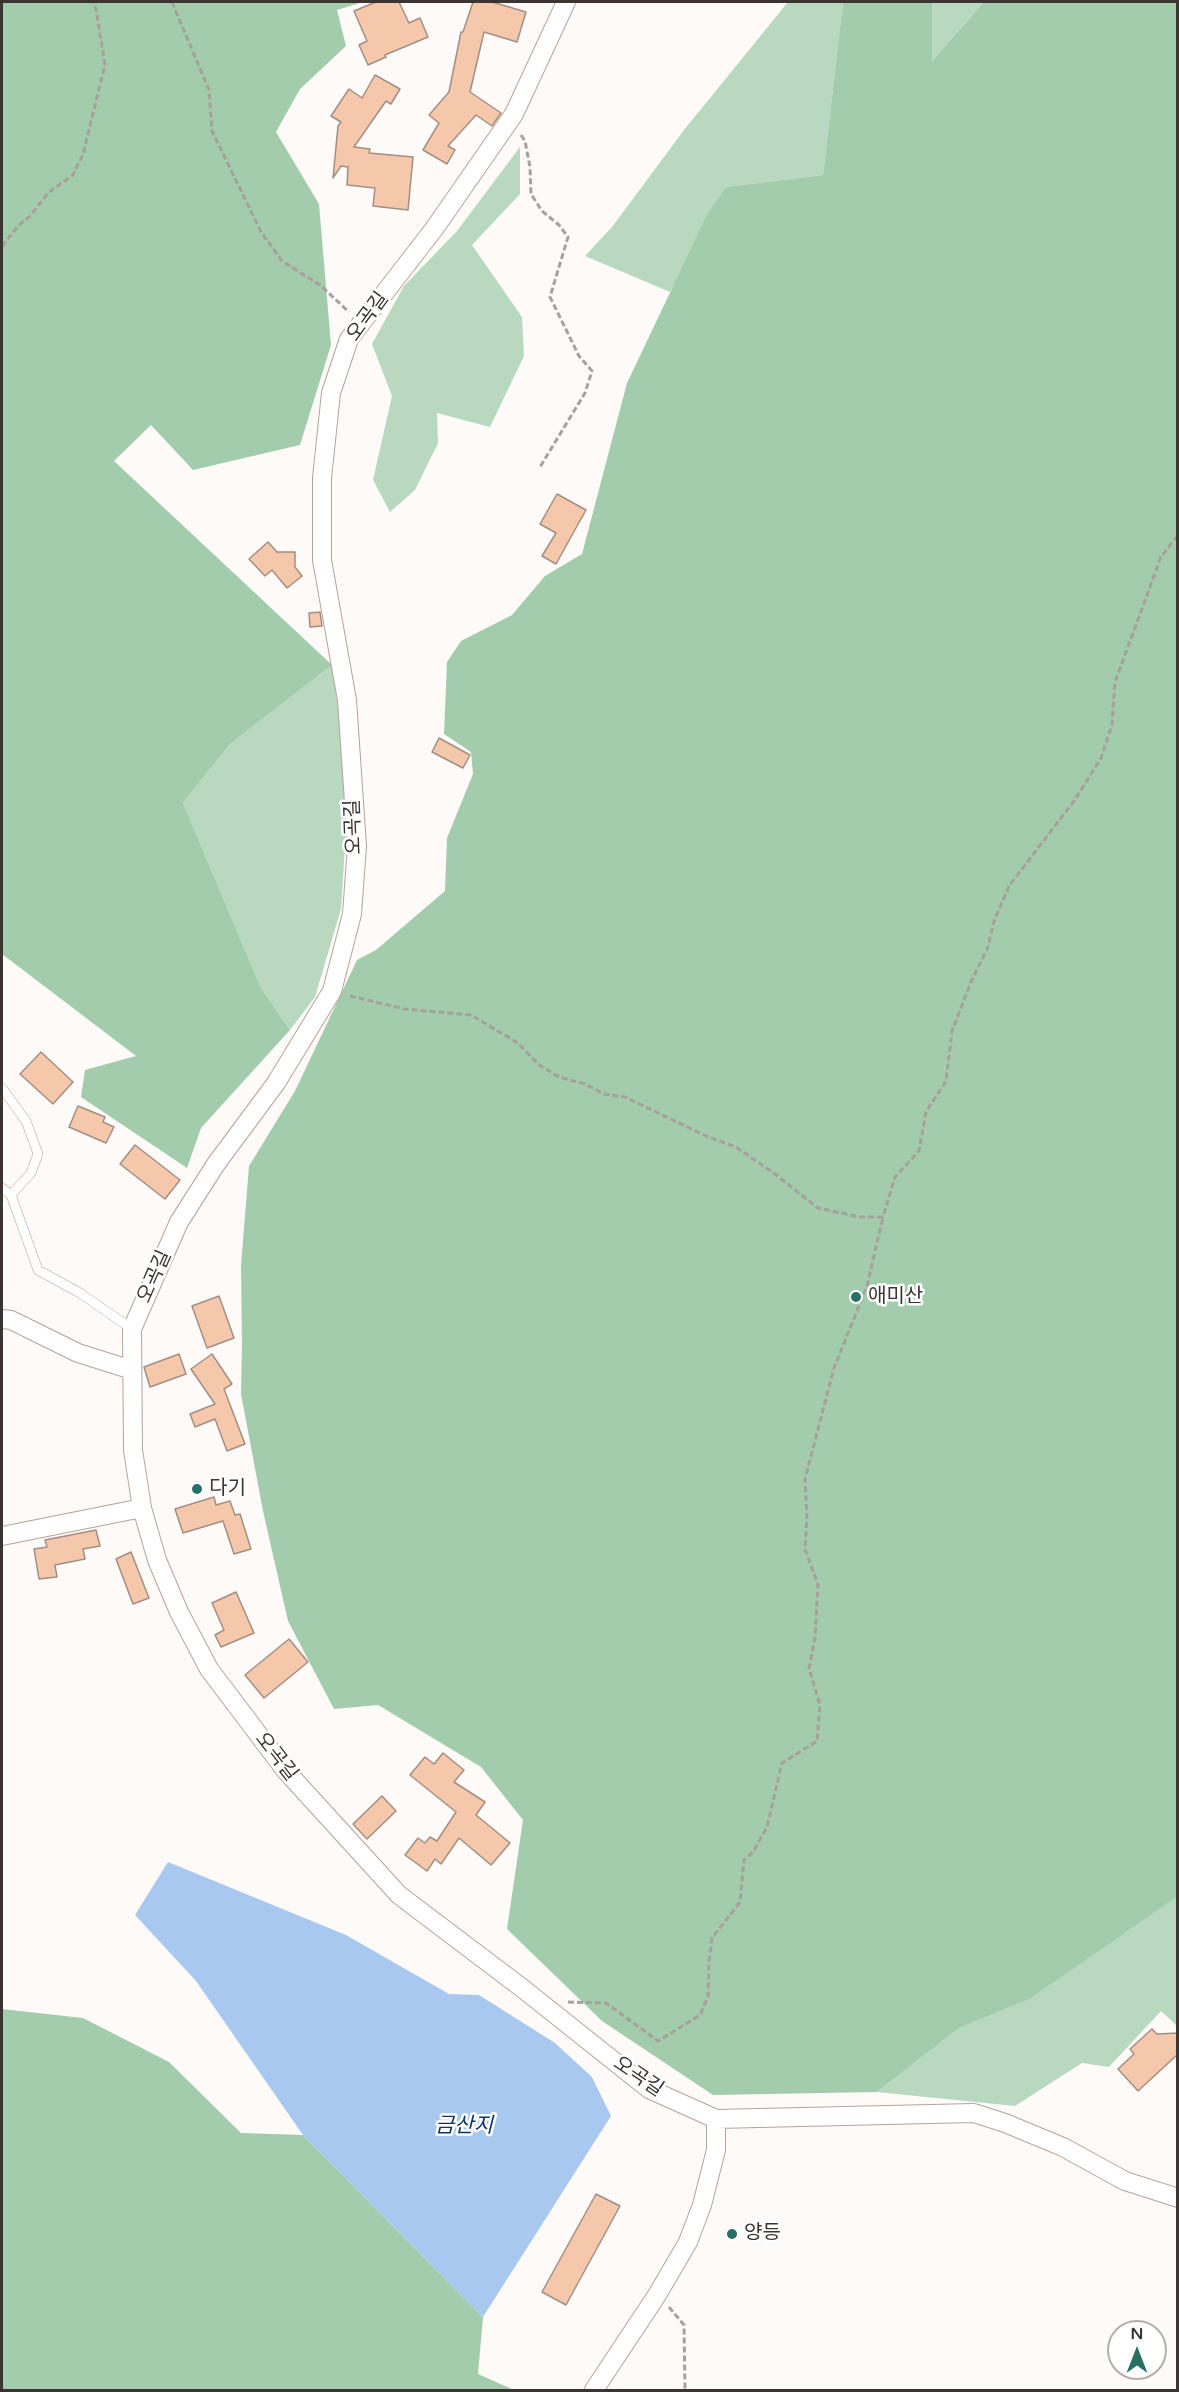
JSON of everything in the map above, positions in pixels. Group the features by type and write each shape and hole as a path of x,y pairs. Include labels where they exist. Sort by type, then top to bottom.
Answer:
{"street":[{"name":"오곡길","path":"566,2 511,118 434,229 349,339 331,393 322,477 322,560 347,700 357,846 352,914 332,991 276,1083 216,1164 179,1222 132,1329 133,1450 142,1508 157,1560 179,1612 209,1669 286,1771 399,1895 539,2001 649,2089 716,2119"},
{"path":"2,1319 11,1320 78,1353 132,1370"},
{"path":"2,1536 142,1508"},
{"path":"594,2391 657,2295 688,2242 702,2205 716,2150 716,2119 974,2113 1063,2147 1125,2181 1178,2198"}],"lane":[{"path":"2,1088 26,1121 38,1154 31,1173 11,1195"},
{"path":"2,1188 11,1195 38,1270 80,1293 132,1329"}],"path":[{"path":"2,246 48,193 73,175 83,154 105,65 93,2"},
{"path":"172,2 209,90 212,131 261,232 282,261 320,285 350,312 372,311"},
{"path":"511,118 525,141 530,167 531,194 542,211 559,225 568,237 550,297 579,356 592,371 585,393 540,467"},
{"path":"539,2001 606,2003 658,2041 700,2015 708,1997 708,1962 712,1938 740,1902 744,1860 753,1852 767,1827 782,1763 817,1741 820,1706 809,1668 818,1585 805,1549 807,1517 805,1479 834,1368 867,1286 895,1177 919,1151 926,1112 946,1081 952,1031 971,982 988,947 994,921 1009,886 1074,801 1101,758 1112,725 1114,682 1161,557 1178,535"},
{"path":"332,991 405,1009 471,1015 518,1042 538,1064 559,1077 585,1084 604,1094 625,1097 706,1136 736,1146 818,1208 860,1217 883,1217"},
{"path":"657,2295 684,2325 685,2391"}],"green space":[{"path":"2,2 363,2 337,10 346,46 300,89 276,132 319,204 331,345 300,445 193,470 151,425 114,461 332,665 230,744 183,803 261,988 290,1030 201,1128 187,1168 81,1097 85,1070 136,1056 2,954"},
{"path":"788,2 843,2 823,175 726,187 670,292 585,256 612,227 684,130"},
{"path":"843,2 932,2 932,61 984,2 1177,2 1177,1897 1030,1999 959,2028 877,2092 713,2095 602,2021 507,1929 523,1820 481,1767 378,1705 334,1709 288,1621 263,1511 241,1394 241,1265 249,1166 295,1091 357,960 376,950 445,891 447,838 473,774 471,752 444,734 447,662 461,641 512,615 545,576 582,554 627,383 706,217 726,187 823,175"},
{"path":"932,2 984,2 932,61"},
{"path":"520,147 520,194 472,245 522,317 524,356 490,427 437,413 438,443 415,490 390,512 373,480 392,396 372,344 404,286 457,231"},
{"path":"332,665 344,750 346,831 341,909 315,997 290,1030 261,988 183,803 230,744"},
{"path":"1177,1897 1177,2026 1161,2011 1109,2067 1082,2063 1015,2106 877,2092 959,2028 1030,1999"},
{"path":"2,2009 83,2018 169,2062 241,2133 303,2135 483,2317 478,2374 514,2390 2,2390"}],"water":[{"name":"금산지","path":"168,1862 346,1935 449,1994 479,1995 555,2043 592,2077 611,2116 483,2317 303,2135 196,1981 135,1915"}],"building":[{"path":"376,2 399,2 409,23 420,18 428,37 385,55 386,57 368,65 359,45 367,41 354,11"},
{"path":"473,2 492,2 526,12 517,42 484,32 470,92 501,113 492,126 476,115 448,146 455,150 447,164 423,150 439,123 429,115 449,92 461,32 463,32"},
{"path":"375,75 400,89 391,104 386,101 354,147 370,149 369,153 413,157 408,210 373,206 375,188 347,185 348,167 341,166 333,178 338,126 341,122 331,116 349,89 362,98"},
{"path":"557,494 586,510 556,564 542,556 556,533 540,524"},
{"path":"268,542 277,552 295,552 295,567 302,576 287,588 272,570 265,576 249,559"},
{"path":"320,612 322,626 310,627 309,613"},
{"path":"439,738 470,755 463,768 432,752"},
{"path":"41,1052 73,1082 53,1104 20,1074"},
{"path":"78,1106 105,1117 103,1122 114,1127 106,1143 69,1127"},
{"path":"135,1145 180,1180 165,1199 120,1164"},
{"path":"219,1296 234,1338 207,1348 192,1306"},
{"path":"179,1354 186,1374 150,1387 144,1367"},
{"path":"212,1354 232,1384 224,1389 245,1444 227,1451 215,1419 195,1427 190,1414 215,1404 191,1369"},
{"path":"214,1497 216,1505 230,1501 235,1515 240,1514 251,1549 234,1554 223,1521 183,1533 175,1509"},
{"path":"96,1530 100,1546 83,1549 85,1559 55,1565 57,1577 39,1579 34,1549 47,1547 45,1540"},
{"path":"131,1552 149,1598 133,1604 116,1559"},
{"path":"236,1592 254,1633 221,1647 215,1635 224,1630 212,1603"},
{"path":"289,1639 308,1662 264,1698 245,1675"},
{"path":"443,1753 464,1770 454,1782 485,1802 476,1815 510,1843 491,1865 459,1838 441,1864 435,1859 427,1871 405,1855 418,1838 425,1843 430,1837 437,1841 456,1812 410,1775 425,1757 434,1764"},
{"path":"382,1796 396,1811 367,1839 353,1824"},
{"path":"1152,2029 1157,2034 1178,2033 1178,2054 1138,2091 1118,2069 1134,2054 1130,2049"},
{"path":"596,2194 620,2206 566,2305 542,2292"}],"place":[{"name":"애미산","path":"856,1297"},
{"name":"다기","path":"197,1489"},
{"name":"양등","path":"732,2234"}]}
